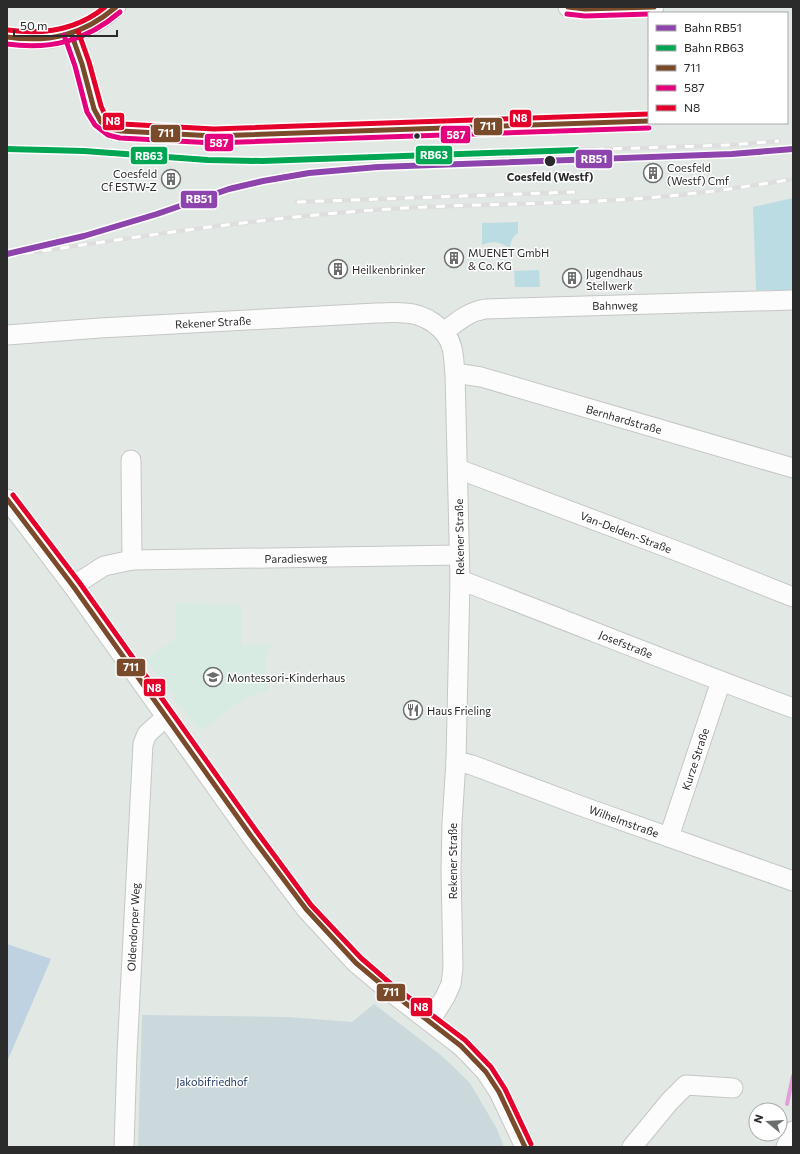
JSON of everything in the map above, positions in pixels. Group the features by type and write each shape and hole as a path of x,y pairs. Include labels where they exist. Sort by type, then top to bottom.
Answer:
{"street":[{"path":"7,37 34,40 56,38 90,26 110,13 124,7"},
{"path":"568,7 585,9 654,7"},
{"name":"Bahnweg","path":"444,332 459,320 474,311 485,309 793,300"},
{"name":"Rekener Straße","path":"7,335 376,312 406,313 417,316 432,323 444,332 449,340 452,349 455,373 460,580 456,762 451,870 453,968 451,984 430,1021"},
{"name":"Bernhardstraße","path":"455,373 481,377 793,466"},
{"path":"131,460 132,560"},
{"name":"Van-Delden-Straße","path":"458,469 682,553 793,597"},
{"path":"7,499 73,586 251,836 306,909 356,963 386,989 461,1046 486,1072 499,1092 525,1147"},
{"name":"Paradiesweg","path":"73,586 104,566 132,560 459,555"},
{"name":"Josefstraße","path":"460,580 793,708"},
{"name":"Kurze Straße","path":"669,837 721,681"},
{"name":"Oldendorper Weg","path":"124,1147 143,744 147,734 166,717"},
{"name":"Wilhelmstraße","path":"456,762 472,765 581,806 793,881"},
{"path":"632,1147 670,1101 686,1085 733,1088"},
{"path":"786,1147 793,1131"}],"shaded area":[{"path":"793,198 793,290 756,290 753,207"},
{"path":"518,222 518,233 512,239 510,248 496,242 482,245 482,223"},
{"path":"539,270 540,287 515,287 514,271"},
{"name":"Montessori-Kinderhaus","path":"176,603 242,605 242,645 270,644 265,662 268,692 247,696 200,732 146,660 176,638"},
{"path":"7,944 51,959 7,1062"}],"green space":[{"name":"Jakobifriedhof","path":"374,1004 442,1056 470,1083 497,1129 504,1147 138,1147 142,1015 288,1017 352,1022"}],"waterway":[{"path":"787,1102 793,1076"}],"railway":[{"path":"577,150 731,145 779,141"},
{"path":"7,256 184,230 273,219 425,207 638,199 704,192 793,179"},
{"path":"297,202 575,192"}],"rail line":[{"name":"RB63","path":"7,149 84,151 208,160 262,161 577,150"},
{"name":"RB51","path":"7,254 84,236 157,214 229,189 309,173 378,167 732,154 793,149"}],"transit line":[{"name":"N8","path":"8,30 34,32 59,29 83,21 105,7"},
{"name":"711","path":"7,37 38,39 65,35 104,17 116,7"},
{"name":"711","path":"568,7 585,9 654,7"},
{"name":"587","path":"7,44 38,46 67,41 94,30 120,12"},
{"name":"587","path":"567,14 585,16 648,14"},
{"name":"N8","path":"78,31 89,62 101,106 106,117 114,122 122,124 214,129 648,114"},
{"name":"711","path":"71,33 82,64 94,109 101,122 111,129 121,131 214,136 648,121"},
{"name":"587","path":"64,35 75,66 87,112 95,125 108,135 120,138 214,143 649,128"},
{"name":"N8","path":"13,495 79,582 257,832 311,905 361,958 391,984 465,1040 491,1067 505,1089 531,1144"},
{"name":"711","path":"7,499 73,586 251,836 306,909 356,963 461,1046 486,1072 499,1092 525,1147"}],"place":[{"name":"Coesfeld (Westf)","path":"550,161"},
{"name":"Coesfeld (Westf) Cmf","path":"653,173"},
{"name":"Coesfeld Cf ESTW-Z","path":"171,179"},
{"name":"MUENET GmbH & Co. KG","path":"454,258"},
{"name":"Heilkenbrinker","path":"338,269"},
{"name":"Jugendhaus Stellwerk","path":"572,278"},
{"name":"Montessori-Kinderhaus","path":"213,677"},
{"name":"Haus Frieling","path":"413,710"}]}
